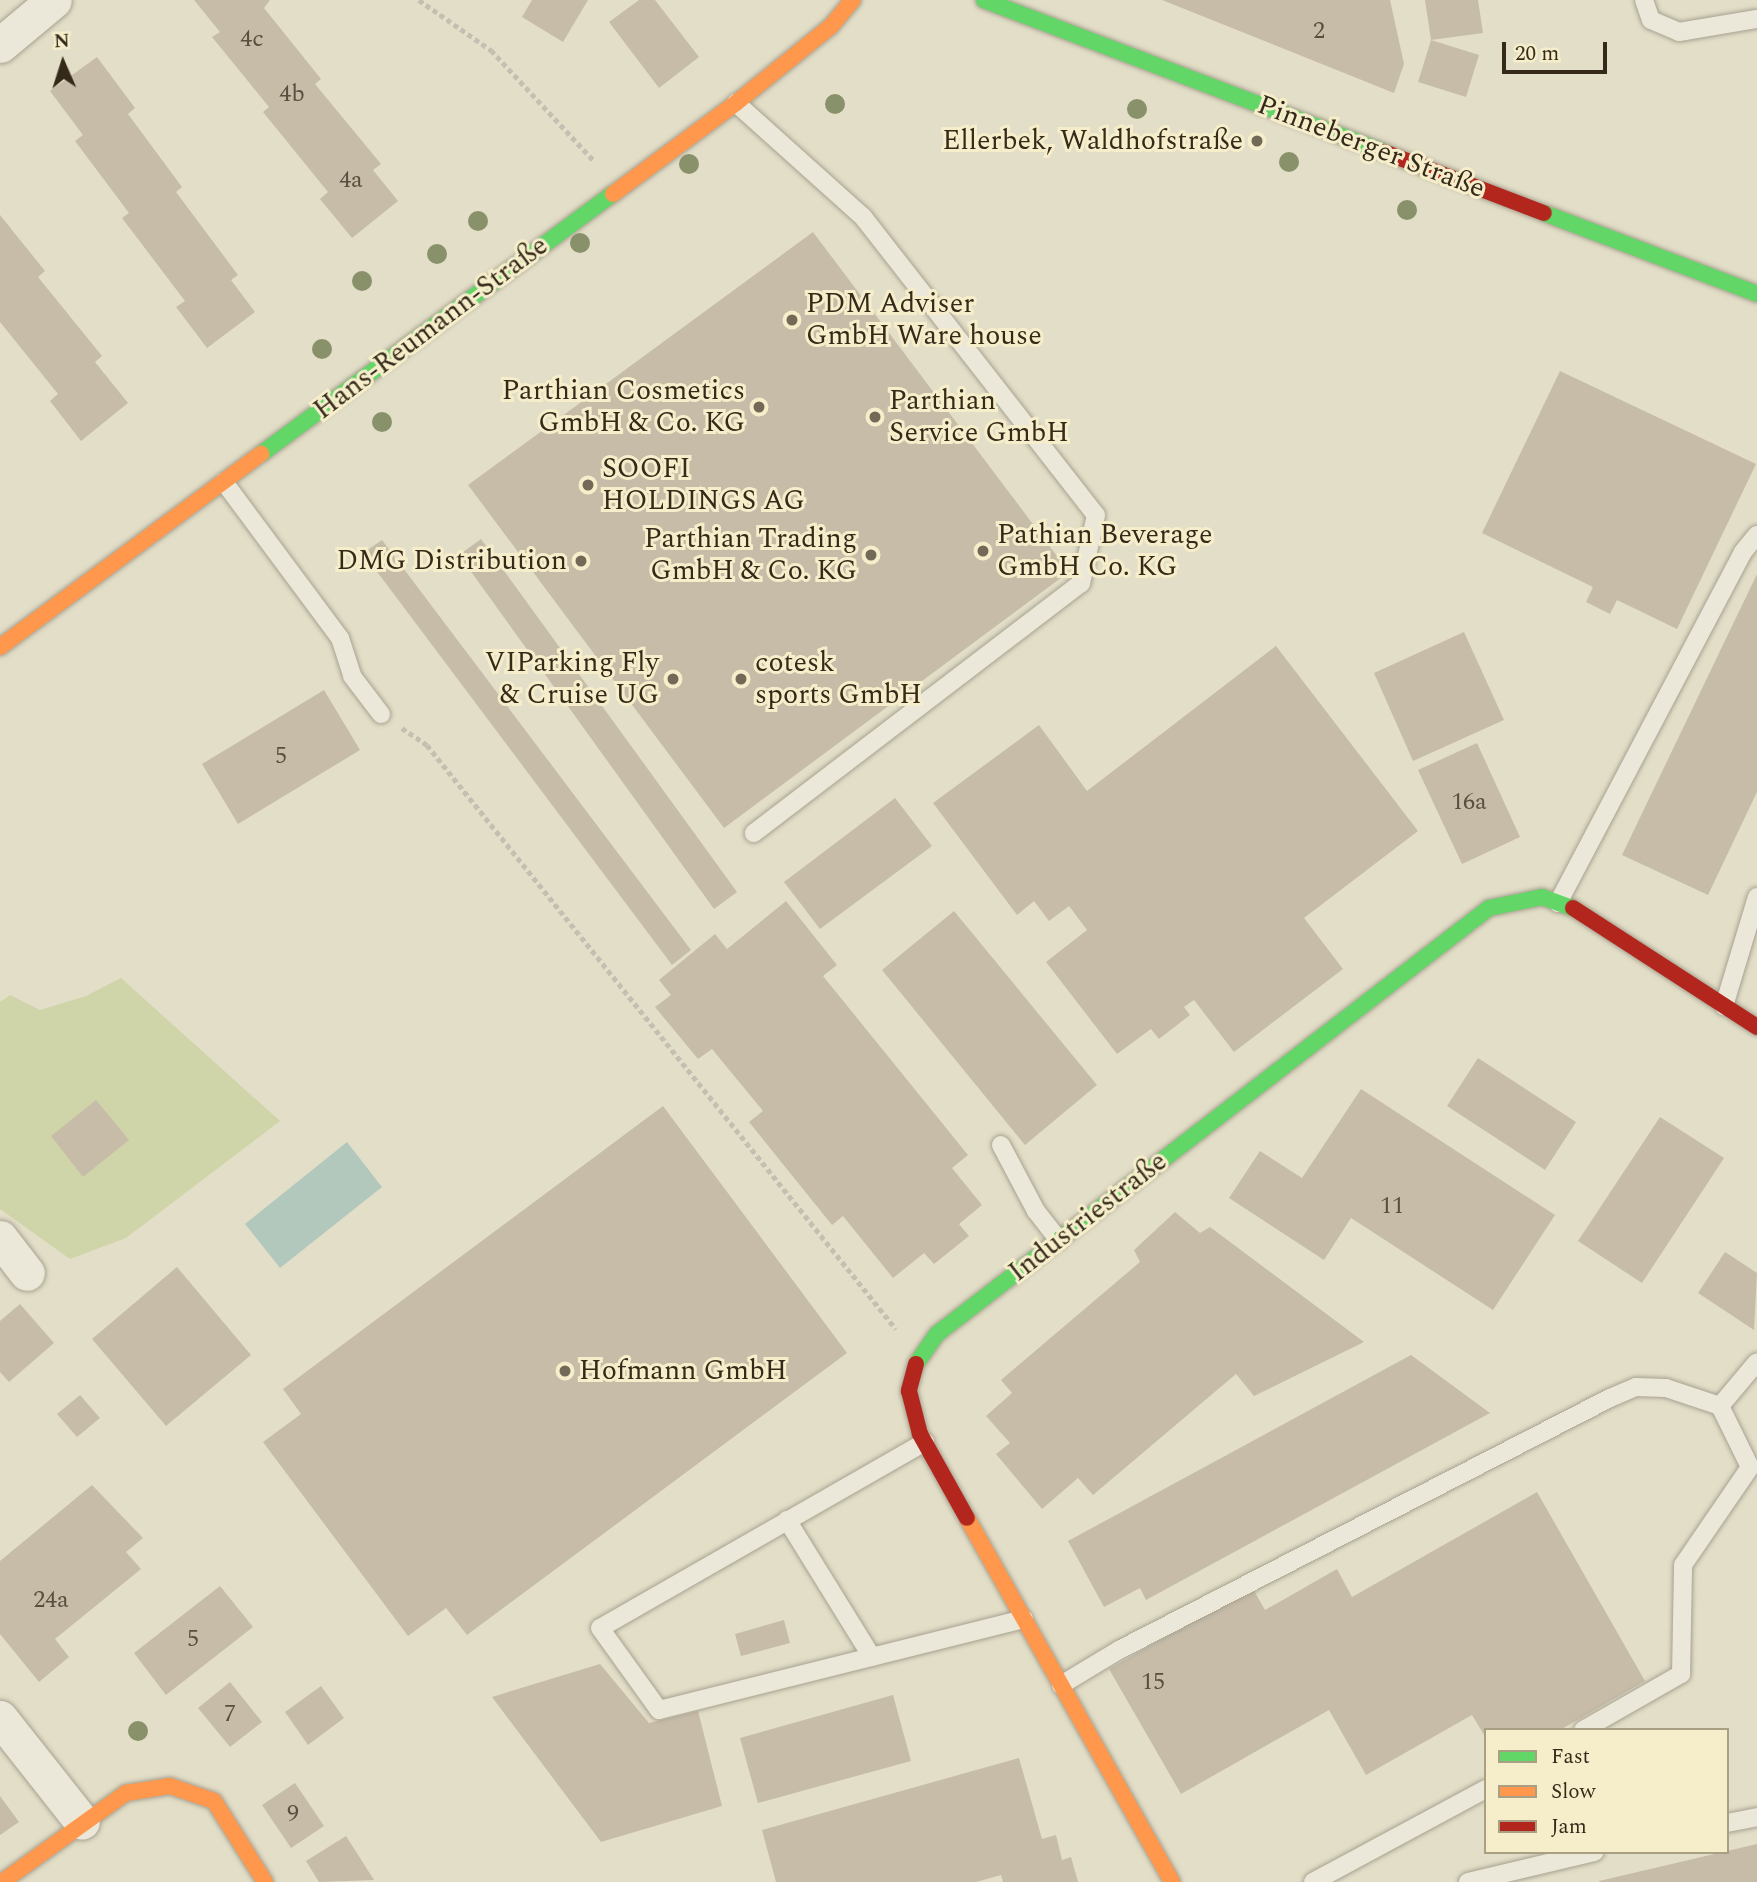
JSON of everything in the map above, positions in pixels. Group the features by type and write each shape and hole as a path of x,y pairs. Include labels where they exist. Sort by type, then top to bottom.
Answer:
{"street":[{"path":"0,45 54,0"},
{"name":"Hans-Reumann-Straße","path":"0,647 736,103 831,26 853,0"},
{"name":"Pinneberger Straße","path":"984,0 1757,294"},
{"name":"Industriestraße","path":"1172,1882 925,1442 909,1391 918,1358 937,1334 1489,908 1542,897 1588,914 1757,1027"},
{"path":"0,1238 27,1273"},
{"path":"0,1718 82,1822"},
{"path":"2,1882 126,1793 170,1786 214,1801 265,1882"}],"lane":[{"path":"1644,0 1651,20 1679,32 1757,19"},
{"path":"736,103 863,217 1096,515 1081,583 754,833"},
{"path":"224,482 340,638 352,676 381,714"},
{"path":"1558,903 1730,576 1757,535"},
{"path":"1724,1006 1757,897"},
{"path":"1001,1145 1036,1211 1059,1240"},
{"path":"1720,1406 1757,1362"},
{"path":"1061,1685 1180,1618 1619,1394 1636,1387 1666,1388 1720,1406 1750,1467 1683,1565 1681,1674 1586,1728"},
{"path":"925,1442 600,1628 659,1710 1024,1619"},
{"path":"788,1520 872,1657"},
{"path":"1313,1882 1484,1790"},
{"path":"1729,1823 1757,1817"},
{"path":"1468,1882 1587,1854"}],"path":[{"path":"419,0 491,50 622,187"},
{"path":"381,714 427,745 918,1358"}],"green space":[{"path":"121,978 280,1121 126,1238 70,1259 0,1209 0,1002 10,995 40,1010 86,996"}],"shaded area":[{"path":"347,1142 382,1187 280,1268 245,1224"}],"building":[{"path":"194,0 270,0 264,8 321,79 315,84 381,164 373,170 398,201 352,238 320,199 328,192 263,112 269,107 212,37 220,32"},
{"path":"532,0 588,0 563,42 522,17"},
{"path":"639,0 655,0 699,57 659,88 609,22"},
{"path":"1162,0 1390,0 1404,64 1394,93"},
{"path":"1425,0 1478,0 1483,33 1431,40"},
{"path":"1431,40 1479,55 1466,97 1418,82"},
{"path":"97,57 135,108 128,114 182,187 176,192 238,275 231,280 255,312 207,348 176,307 185,301 122,218 129,213 75,141 83,135 50,91"},
{"path":"0,215 45,271 38,277 102,356 95,362 128,403 81,441 50,401 58,394 0,322"},
{"path":"813,232 1069,572 724,828 468,485"},
{"path":"1560,371 1756,464 1677,629 1617,600 1610,614 1586,602 1593,587 1482,533"},
{"path":"481,539 737,892 714,909 459,555"},
{"path":"382,540 691,950 672,965 363,553"},
{"path":"1757,574 1757,792 1708,895 1622,855"},
{"path":"1464,632 1504,720 1413,761 1374,673"},
{"path":"1276,646 1418,831 1304,918 1343,969 1234,1052 1194,1000 1184,1007 1190,1015 1159,1039 1151,1029 1117,1054 1046,962 1087,930 1069,906 1049,921 1034,901 1017,915 933,803 1039,725 1087,791"},
{"path":"324,690 360,750 238,824 202,764"},
{"path":"1477,743 1520,837 1462,864 1418,770"},
{"path":"895,798 932,846 820,929 784,882"},
{"path":"786,901 837,965 823,976 968,1155 952,1168 982,1205 959,1224 969,1236 934,1264 924,1253 893,1278 843,1216 832,1225 749,1122 763,1111 712,1049 698,1059 655,1007 671,995 659,980 715,934 727,949"},
{"path":"954,911 1097,1085 1025,1145 882,970"},
{"path":"1478,1058 1576,1122 1545,1170 1447,1106"},
{"path":"1361,1089 1555,1215 1493,1310 1351,1218 1324,1260 1229,1198 1260,1151 1302,1178"},
{"path":"96,1100 129,1140 83,1177 51,1136"},
{"name":"Hofmann GmbH","path":"663,1106 847,1353 467,1635 446,1608 408,1636 263,1442 301,1414 283,1389"},
{"path":"1660,1117 1724,1158 1642,1283 1578,1241"},
{"path":"1175,1212 1200,1233 1210,1227 1364,1342 1254,1396 1236,1374 1093,1495 1078,1478 1042,1509 996,1454 1010,1443 986,1416 1012,1393 1001,1380 1140,1262 1134,1250"},
{"path":"1725,1252 1757,1273 1754,1330 1698,1293"},
{"path":"177,1267 251,1355 166,1426 92,1339"},
{"path":"20,1304 54,1343 9,1382 0,1372 0,1321"},
{"path":"1411,1355 1490,1413 1146,1600 1140,1588 1104,1607 1068,1541"},
{"path":"80,1395 100,1418 77,1437 57,1414"},
{"path":"92,1485 143,1538 126,1552 141,1569 55,1639 69,1657 39,1682 0,1634 0,1561"},
{"path":"1537,1492 1645,1681 1563,1728 1484,1728 1484,1735 1472,1715 1366,1775 1329,1710 1181,1794 1109,1669 1252,1587 1265,1610 1337,1569 1352,1597"},
{"path":"220,1586 253,1627 166,1695 134,1653"},
{"path":"784,1620 790,1643 741,1656 735,1634"},
{"path":"600,1664 649,1723 698,1711 722,1806 601,1842 492,1697"},
{"path":"230,1682 262,1722 230,1747 198,1708"},
{"path":"321,1686 344,1718 308,1745 285,1712"},
{"path":"893,1695 911,1761 758,1803 740,1738"},
{"path":"1019,1758 1042,1839 1056,1835 1062,1860 1071,1857 1078,1882 1003,1882 1001,1875 976,1882 776,1882 762,1830"},
{"path":"295,1783 324,1826 291,1848 262,1805"},
{"path":"0,1796 19,1822 0,1835"},
{"path":"346,1836 374,1880 319,1882 306,1861"},
{"path":"1757,1844 1757,1882 1599,1882 1714,1854 1729,1854 1729,1851"}],"traffic: fast":[{"path":"984,0 1384,152"},
{"path":"261,454 613,194"},
{"path":"1544,213 1757,294"},
{"path":"916,1364 937,1334 1489,908 1542,897 1573,908"}],"traffic: slow":[{"path":"613,194 736,103 831,26 853,0"},
{"path":"0,647 261,454"},
{"path":"967,1518 1172,1882"},
{"path":"2,1882 126,1793 170,1786 214,1801 265,1882"}],"traffic: jam":[{"path":"1384,152 1544,213"},
{"path":"1573,908 1757,1027"},
{"path":"916,1364 909,1391 920,1434 967,1518"}],"place":[{"name":"Ellerbek, Waldhofstraße","path":"1257,141"},
{"name":"PDM Adviser GmbH Ware house","path":"792,320"},
{"name":"Parthian Cosmetics GmbH & Co. KG","path":"759,407"},
{"name":"Parthian Service GmbH","path":"875,417"},
{"name":"SOOFI HOLDINGS AG","path":"588,485"},
{"name":"Pathian Beverage GmbH Co. KG","path":"983,551"},
{"name":"Parthian Trading GmbH & Co. KG","path":"871,555"},
{"name":"DMG Distribution","path":"581,561"},
{"name":"VIParking Fly & Cruise UG","path":"673,679"},
{"name":"cotesk sports GmbH","path":"741,679"},
{"name":"Hofmann GmbH","path":"565,1371"}]}
